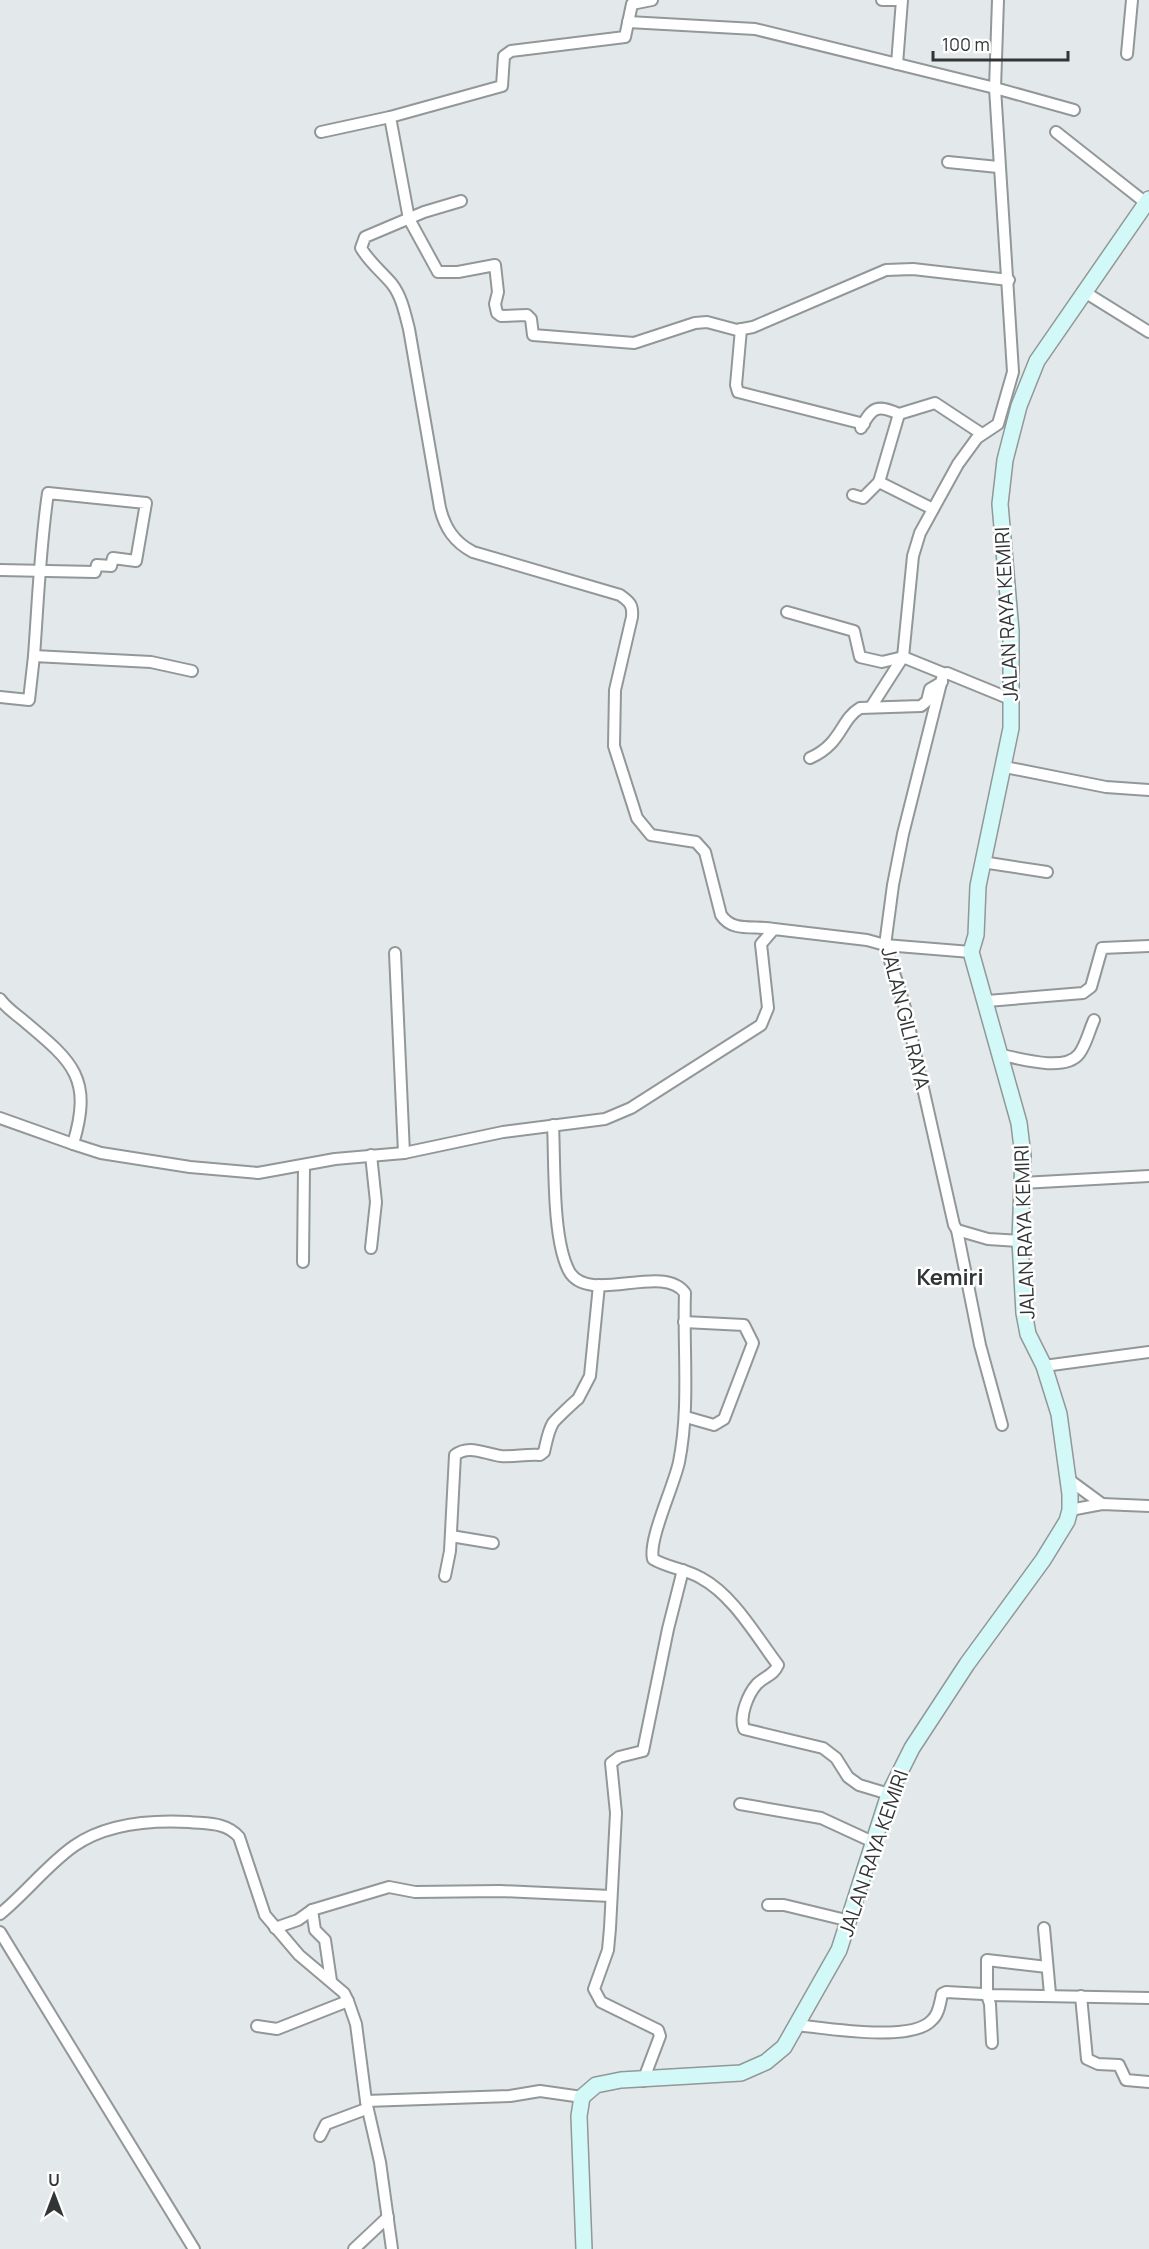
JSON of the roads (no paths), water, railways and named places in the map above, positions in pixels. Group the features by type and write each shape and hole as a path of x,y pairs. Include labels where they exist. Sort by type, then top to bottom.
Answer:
{"street":[{"path":"321,132 390,117 502,86 507,52 625,37 632,4 652,0"},
{"path":"882,0 897,0"},
{"path":"897,64 902,0"},
{"path":"871,707 903,657 913,556 920,533 951,474 982,434 998,424 1020,373 998,167 995,88 998,0"},
{"path":"1127,54 1132,0"},
{"path":"628,22 755,29 995,88 1074,110"},
{"path":"390,117 409,219 438,272 458,272 495,265 498,292 495,304 497,313 501,316 527,315 531,319 533,335 634,343 695,323 707,322 741,329 753,327 886,270 913,269 1009,280"},
{"path":"1056,132 1147,201"},
{"path":"948,162 998,167"},
{"path":"461,201 365,237 361,248 370,264 393,285 402,305 409,329 440,508 449,532 463,547 473,552 620,595 629,601 632,617 615,690 614,746 637,818 651,835 696,843 701,847 705,852 721,915 733,926 774,928 867,940 885,945 971,952"},
{"name":"JALAN RAYA KEMIRI","path":"582,2097 596,2085 621,2080 643,2081 741,2073 766,2062 784,2047 839,1950 889,1794 912,1748 930,1718 1044,1560 1061,1533 1070,1510 1059,1414 1044,1366 1025,1323 1020,1241 1022,1183 1019,1123 987,1001 971,952 976,934 978,886 982,862 1005,767 1012,700 1011,631 1000,504 1001,482 1019,406 1020,373 1046,345 1147,201"},
{"path":"1083,291 1149,332"},
{"path":"741,329 736,385 738,392 862,427 869,414 877,409 886,408 899,414 935,403 982,434"},
{"path":"853,495 863,498 879,482 899,414"},
{"path":"879,482 933,509"},
{"path":"0,570 41,570 95,572 97,565 111,566 113,558 136,561 146,503 48,493 41,570 34,656 29,700 0,697"},
{"path":"788,612 854,631 859,654 865,659 882,662 903,657 943,678 1012,700"},
{"path":"34,656 151,662 192,671"},
{"path":"810,758 823,753 834,742 854,711 871,707 921,706 927,701 930,689 943,678"},
{"name":"JALAN GILI RAYA","path":"943,678 903,834 885,945 904,1004 957,1230 980,1345 1002,1425"},
{"path":"1005,767 1106,787 1149,790"},
{"path":"982,862 1047,872"},
{"path":"0,1118 101,1153 225,1173 258,1173 371,1155 404,1153 553,1125 605,1119 631,1108 761,1025 768,1008 761,944 774,928"},
{"path":"987,1001 1083,993 1091,987 1102,948 1149,946"},
{"path":"395,953 404,1153"},
{"path":"2,1004 59,1052 74,1072 82,1107 73,1144"},
{"path":"1002,1055 1043,1064 1071,1060 1081,1050 1094,1020"},
{"path":"553,1125 560,1238 563,1257 570,1274 576,1279 599,1285 671,1282 685,1293 686,1417 678,1465 651,1552 653,1559 702,1578 714,1587 743,1619 778,1665 772,1673 758,1683 749,1698 742,1718 744,1729 823,1748 836,1758 848,1777 859,1785 889,1794"},
{"path":"371,1155 376,1202 371,1248"},
{"path":"303,1262 304,1167"},
{"path":"1022,1183 1149,1176"},
{"path":"957,1230 988,1239 1020,1241"},
{"path":"445,1576 451,1536 455,1455 461,1450 471,1449 503,1456 540,1455 544,1452 554,1422 582,1393 590,1376 599,1285"},
{"path":"684,1322 744,1325 753,1343 724,1419 714,1425 686,1417"},
{"path":"1044,1366 1149,1352"},
{"path":"1068,1479 1102,1504"},
{"path":"1070,1510 1102,1504 1149,1506"},
{"path":"451,1536 493,1543"},
{"path":"643,2081 660,2036 658,2030 599,2000 594,1989 608,1950 616,1812 611,1762 619,1757 643,1751 668,1629 683,1570"},
{"path":"740,1804 821,1818 873,1842"},
{"path":"0,1914 81,1842 96,1834 130,1825 162,1821 219,1824 231,1828 239,1837 265,1915 299,1954 331,1981 348,2001 356,2024 366,2105 380,2162 392,2249"},
{"path":"275,1928 298,1920 312,1910 389,1887 415,1892 500,1891 611,1896"},
{"path":"768,1905 795,1907 850,1921"},
{"path":"312,1910 315,1930 325,1940 331,1981"},
{"path":"1044,1928 1050,1994"},
{"path":"0,1932 194,2249"},
{"path":"992,2043 990,2004 987,1995 987,1960 1047,1966"},
{"path":"796,2025 867,2033 893,2032 925,2026 932,2021 942,1994 946,1992 1149,1998"},
{"path":"1081,1996 1087,2059 1098,2064 1119,2065 1126,2080 1149,2082"},
{"path":"257,2026 277,2029 348,2001"},
{"path":"320,2136 326,2124 366,2105 552,2091 582,2097 579,2116 584,2249"},
{"path":"354,2249 388,2217"}],"district":[{"name":"Kemiri","path":"950,1277"}]}
